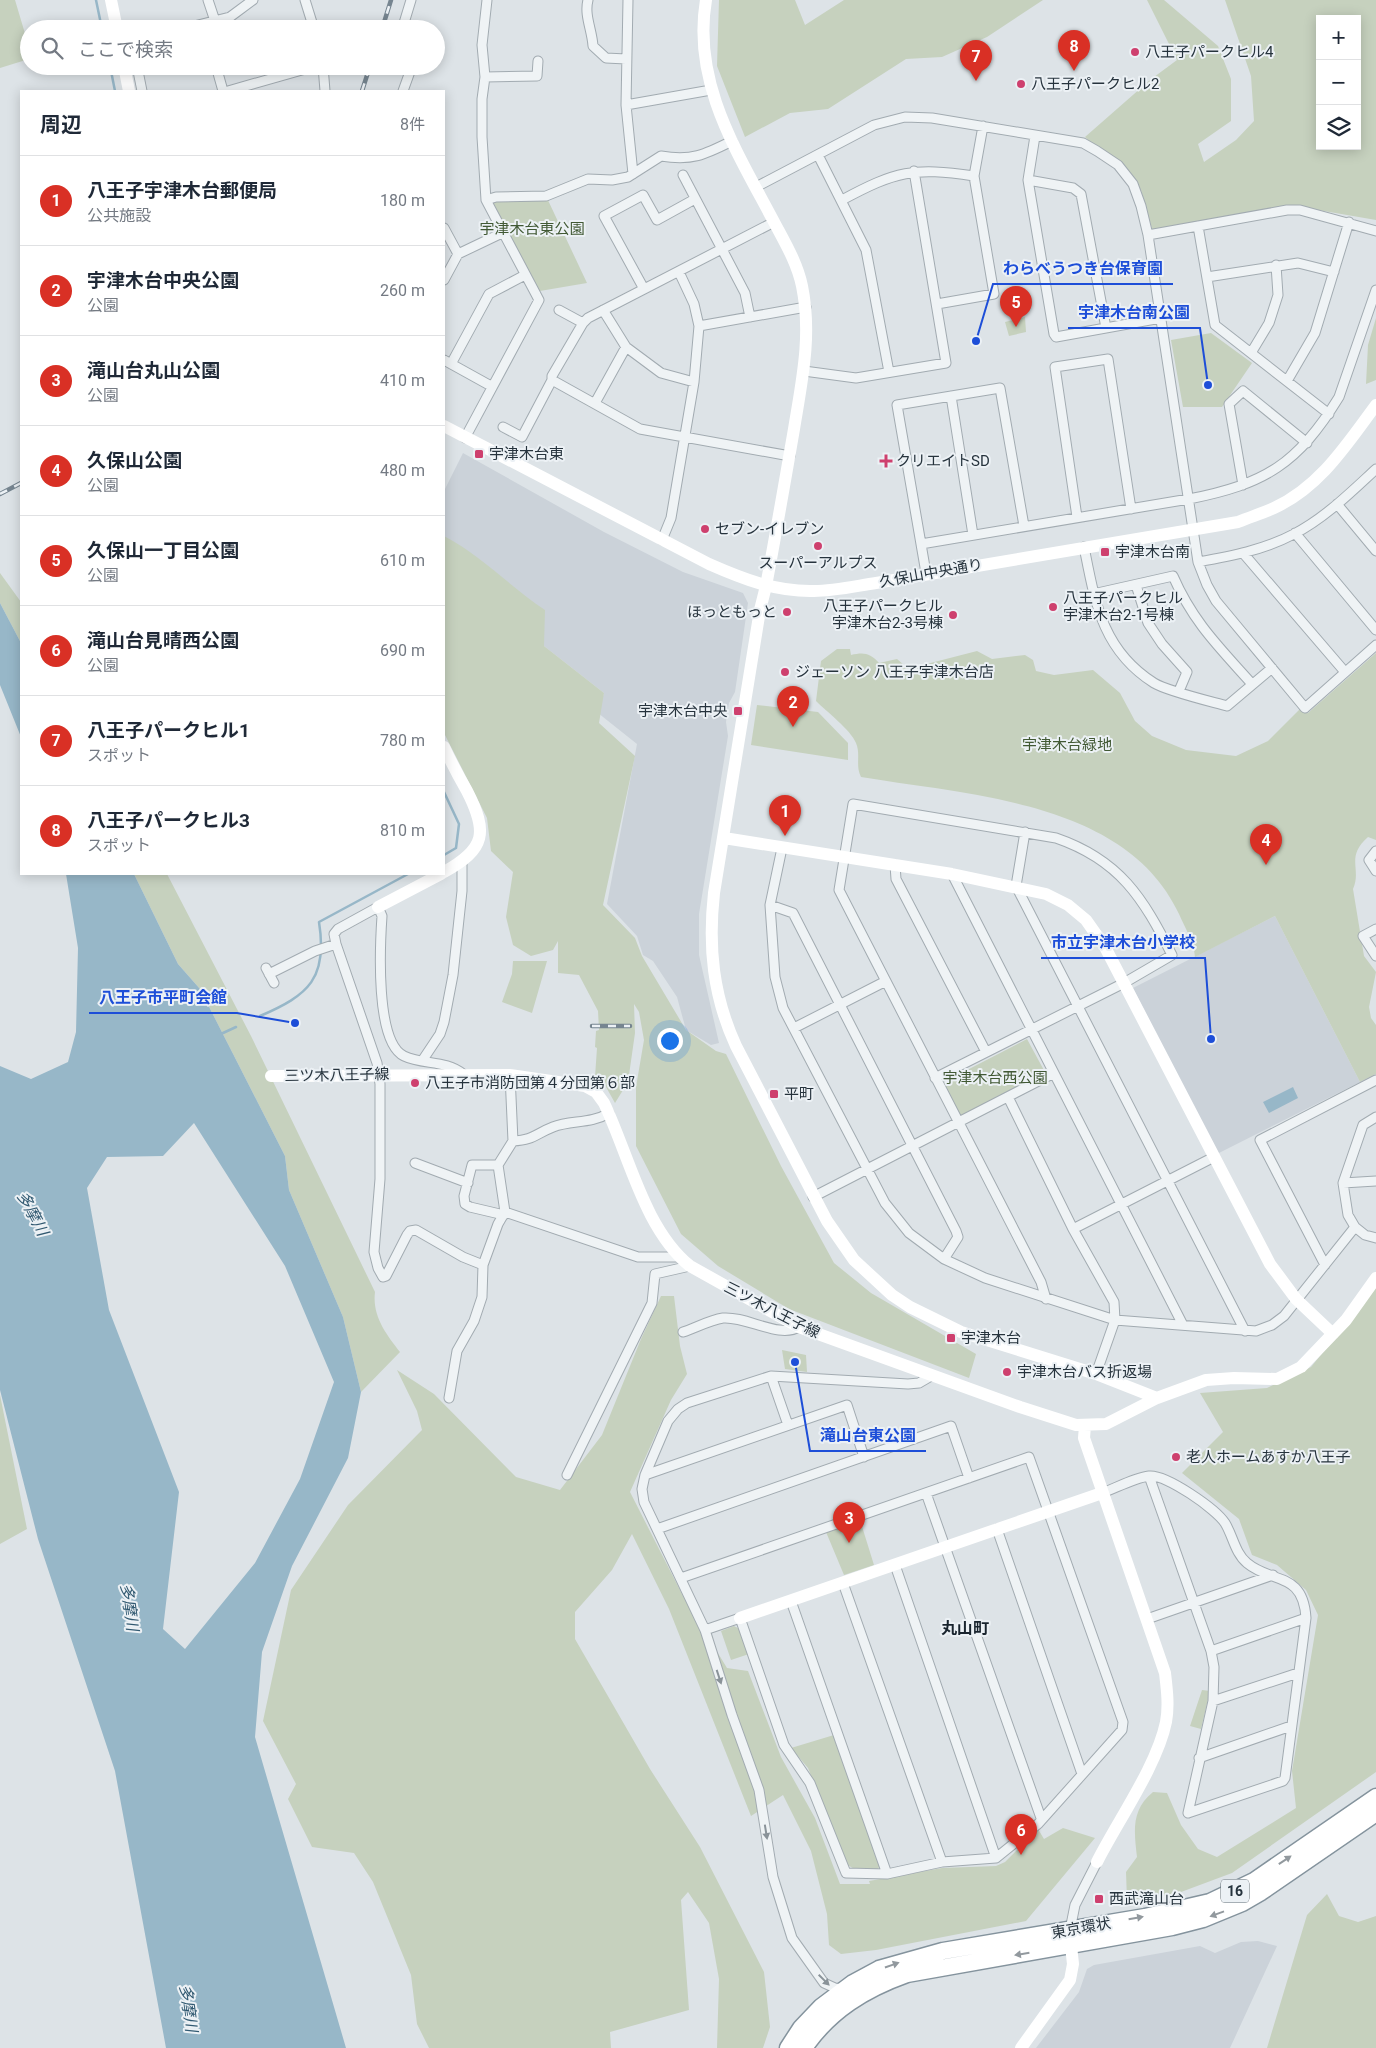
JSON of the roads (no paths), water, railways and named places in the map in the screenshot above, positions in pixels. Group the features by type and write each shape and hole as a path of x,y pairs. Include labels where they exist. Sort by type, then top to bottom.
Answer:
{"highway":[{"name":"東京環状","path":"804,2048 822,2025 841,2007 867,1990 892,1979 1070,1938 1220,1898 1262,1876 1376,1797"},
{"name":"東京環状","path":"788,2048 815,2013 844,1989 879,1969 924,1955 1177,1926 1226,1910 1261,1892 1376,1813"}],"street":[{"path":"111,0 115,20"},
{"path":"208,0 214,20"},
{"path":"221,20 230,17 254,0"},
{"path":"305,0 311,20"},
{"path":"405,20 412,0"},
{"path":"465,438 538,300 486,200 482,137 482,99 485,77 482,45 487,0"},
{"path":"588,0 585,10 592,29 593,46 606,58 626,59"},
{"path":"627,0 626,105 633,174"},
{"path":"706,0 703,47 711,90 720,118 797,269 806,307 807,346 790,456 760,610 711,918 712,960 718,995 736,1046 833,1230 854,1260 892,1295 910,1307 961,1332 1096,1374 1157,1398"},
{"path":"485,77 537,76 538,60"},
{"path":"126,75 129,90"},
{"path":"139,75 142,90"},
{"path":"219,75 223,90"},
{"path":"232,90 284,75"},
{"path":"325,75 326,90"},
{"path":"403,90 409,75"},
{"path":"626,105 711,90"},
{"path":"756,187 874,125 905,117 932,118 1083,143 1118,165 1133,184 1141,206 1148,236 1198,562 1207,585 1216,601 1305,708 1376,644"},
{"path":"937,304 994,294 974,176 983,126"},
{"path":"1035,136 1028,180 1056,337 1161,318"},
{"path":"486,200 496,197 546,196 588,179 612,180 633,174 661,156 684,160 710,152 732,141"},
{"path":"818,155 866,250 889,372"},
{"path":"842,200 895,174 914,171 941,171 974,176"},
{"path":"804,371 856,378 946,363 914,171"},
{"path":"683,175 745,293 750,317"},
{"path":"1028,180 1073,188 1081,194 1106,328"},
{"path":"644,289 604,216 643,195 657,220 695,199"},
{"path":"1148,236 1287,210 1300,210 1376,231"},
{"path":"503,427 522,437 552,380 552,376 583,323 603,310 774,222"},
{"path":"1287,381 1315,333 1349,222"},
{"path":"1198,226 1214,325 1328,414"},
{"path":"445,230 458,254"},
{"path":"445,278 458,254 502,233"},
{"path":"1207,277 1298,263 1334,272"},
{"path":"1251,353 1269,323 1278,295 1276,265"},
{"path":"662,540 671,518 694,382 699,326 694,304 679,272"},
{"path":"492,386 447,362 489,294 526,275"},
{"path":"921,544 1228,491 1275,470 1307,443 1339,397 1376,290"},
{"path":"699,326 806,307"},
{"path":"558,310 583,323"},
{"path":"603,310 626,347 661,372 694,382"},
{"path":"595,403 626,347"},
{"path":"1077,517 1055,367 1108,358 1131,508"},
{"path":"552,380 640,429 790,456"},
{"path":"926,573 897,405 1000,388 1024,526"},
{"path":"1243,485 1229,404 1243,391 1307,443"},
{"path":"951,396 973,535"},
{"name":"久保山中央通り","path":"445,427 708,564 766,586 789,590 815,591 876,583 926,573 1238,522 1275,508 1298,494 1326,471 1376,405"},
{"path":"1198,562 1243,553 1295,534 1337,504 1376,469"},
{"path":"1337,504 1376,551"},
{"path":"1295,534 1376,630"},
{"path":"1084,547 1096,608 1107,633 1131,663 1154,684 1227,706 1272,668"},
{"path":"1243,553 1345,672"},
{"path":"1093,594 1173,576 1184,601 1196,621 1252,684"},
{"path":"1136,585 1148,623 1162,644 1187,672 1179,691"},
{"path":"445,749 480,819 477,843 473,851 462,861 445,871"},
{"path":"936,1078 1124,982 1172,955 1153,917 1136,892 1106,862 1071,843 1025,832 853,804 838,890 1041,1282 1046,1299"},
{"path":"1025,832 1016,886 1245,1331"},
{"path":"724,838 1016,886 1058,899 1086,920 1096,933 1124,982 1258,1244 1296,1299 1333,1334"},
{"path":"782,848 770,905 775,976 783,1008 866,1170 885,1203 909,1234 944,1259 974,1274 1115,1320 1245,1331 1261,1330 1272,1326 1284,1316 1355,1228"},
{"path":"1376,851 1369,860 1376,871"},
{"path":"422,1061 440,1034 444,1022 453,975 463,881 462,861"},
{"path":"895,865 896,879 986,1052"},
{"path":"952,874 1183,1325"},
{"path":"438,875 338,929 334,934 333,945 379,1075 380,1179 374,1252 380,1273 383,1277 388,1272 410,1231 416,1230 463,1257 483,1265"},
{"path":"770,905 792,913 956,1230 958,1237 944,1259"},
{"path":"378,907 382,916 383,1007 387,1035 401,1054 422,1061 456,1068 463,1074"},
{"path":"1376,929 1364,936 1376,956"},
{"path":"274,983 268,971 333,945"},
{"path":"794,1028 886,981"},
{"path":"814,1197 1054,1074"},
{"path":"449,1398 457,1351 474,1321 482,1297 483,1265 504,1213 498,1165 513,1141 510,1075"},
{"name":"三ツ木八王子線","path":"271,1076 510,1075 585,1086 596,1092 609,1113 641,1193 663,1235 679,1257 690,1266 799,1327 931,1376 1065,1422 1085,1426 1106,1424 1157,1398 1206,1380 1234,1378 1265,1380 1284,1377 1301,1368 1333,1334 1376,1278"},
{"path":"1325,1265 1260,1140 1376,1080"},
{"path":"1008,1097 1073,1229 1114,1302 1115,1320 1096,1374"},
{"path":"513,1141 534,1139 552,1127 594,1121 609,1113"},
{"path":"1376,1117 1362,1125 1343,1183 1348,1215 1355,1228 1365,1235 1376,1238"},
{"path":"1073,1229 1214,1157"},
{"path":"415,1163 468,1183"},
{"path":"498,1165 472,1165 464,1196 465,1204 504,1213 638,1257 679,1257"},
{"path":"1343,1183 1376,1181"},
{"path":"567,1475 652,1303 655,1274 690,1266"},
{"path":"683,1332 722,1318 744,1320 786,1332 799,1327"},
{"path":"844,1989 834,1988 824,1983 792,1938 774,1878 759,1790 732,1715 705,1630 644,1502 642,1489 645,1475 668,1422 678,1409 693,1401 771,1376 908,1384 919,1383 931,1376"},
{"path":"771,1376 788,1425"},
{"path":"645,1475 846,1406 864,1457"},
{"path":"657,1529 952,1426 969,1478"},
{"path":"1020,2048 1070,1980 1073,1964 1070,1938 1075,1905 1153,1758 1166,1722 1168,1706 1165,1673 1084,1438 1085,1426"},
{"path":"681,1578 1029,1457 1123,1722 1122,1730 1041,1818 1038,1824 996,1858 942,1862 887,1874 846,1873 810,1783 784,1745 740,1618"},
{"path":"705,1630 1149,1476 1164,1478 1218,1515 1225,1524 1239,1554 1246,1562 1255,1568 1288,1581 1296,1590 1305,1608 1306,1618 1291,1726 1287,1772 1283,1781 1188,1813 1198,1758 1213,1701 1215,1675 1211,1651 1149,1476"},
{"path":"926,1493 1041,1818"},
{"path":"997,1529 1082,1774"},
{"path":"894,1565 996,1858"},
{"path":"1147,1619 1273,1574"},
{"path":"843,1583 942,1862"},
{"path":"792,1600 887,1874"},
{"path":"1211,1651 1306,1618"},
{"path":"1213,1701 1298,1673"},
{"path":"1198,1758 1291,1726"}],"water":[{"path":"0,603 20,641 20,735 0,685"},
{"name":"多摩川","path":"66,875 134,875 178,964 200,989 285,1156 289,1190 343,1317 361,1392 348,1458 292,1566 262,1652 255,1737 346,2048 166,2048 115,1771 38,1539 0,1390 0,1066 31,1079 68,1062 76,1032 78,948","holes":["194,1123 285,1266 334,1382 300,1479 255,1563 185,1649 163,1629 179,1492 109,1310 87,1188 107,1157 163,1156"]},
{"path":"1293,1087 1298,1098 1269,1113 1263,1102"}],"waterway":[{"path":"96,0 100,20"},
{"path":"112,75 115,90"},
{"path":"445,794 459,824 456,848 445,854"},
{"path":"260,1016 291,1000 303,992 311,982 317,971 320,957 319,922 406,875"},
{"path":"223,1033 236,1027"}],"railway":[{"path":"385,20 391,0"},
{"path":"362,90 367,75"},
{"path":"0,494 20,484"},
{"path":"592,1026 630,1026"}],"place":[{"name":"八王子パークヒル4","path":"1135,52"},
{"name":"八王子パークヒル3","path":"1074,71"},
{"name":"八王子パークヒル1","path":"976,81"},
{"name":"八王子パークヒル2","path":"1021,84"},
{"name":"久保山一丁目公園","path":"1016,327"},
{"name":"わらべうつき台保育園","path":"976,341"},
{"name":"宇津木台南公園","path":"1208,385"},
{"name":"宇津木台東","path":"479,454"},
{"name":"クリエイトSD","path":"886,461"},
{"name":"セブン-イレブン","path":"705,529"},
{"name":"スーパーアルプス","path":"818,546"},
{"name":"宇津木台南","path":"1105,552"},
{"name":"八王子パークヒル 宇津木台2-1号棟","path":"1053,607"},
{"name":"ほっともっと","path":"787,612"},
{"name":"八王子パークヒル 宇津木台2-3号棟","path":"953,615"},
{"name":"ジェーソン 八王子宇津木台店","path":"785,672"},
{"name":"宇津木台中央","path":"738,711"},
{"name":"宇津木台中央公園","path":"793,727"},
{"name":"八王子宇津木台郵便局","path":"785,836"},
{"name":"久保山公園","path":"1266,865"},
{"name":"八王子市平町会館","path":"295,1023"},
{"name":"市立宇津木台小学校","path":"1211,1039"},
{"name":"八王子市消防団第４分団第６部","path":"415,1083"},
{"name":"平町","path":"774,1094"},
{"name":"宇津木台","path":"951,1338"},
{"name":"滝山台東公園","path":"795,1362"},
{"name":"宇津木台バス折返場","path":"1007,1372"},
{"name":"老人ホームあすか八王子","path":"1176,1457"},
{"name":"滝山台丸山公園","path":"849,1543"},
{"name":"滝山台見晴西公園","path":"1021,1855"},
{"name":"西武滝山台","path":"1099,1899"}],"district":[{"name":"丸山町","path":"965,1628"}],"park label":[{"name":"宇津木台東公園","path":"532,229"},
{"name":"宇津木台緑地","path":"1067,745"},
{"name":"宇津木台西公園","path":"995,1078"}]}
